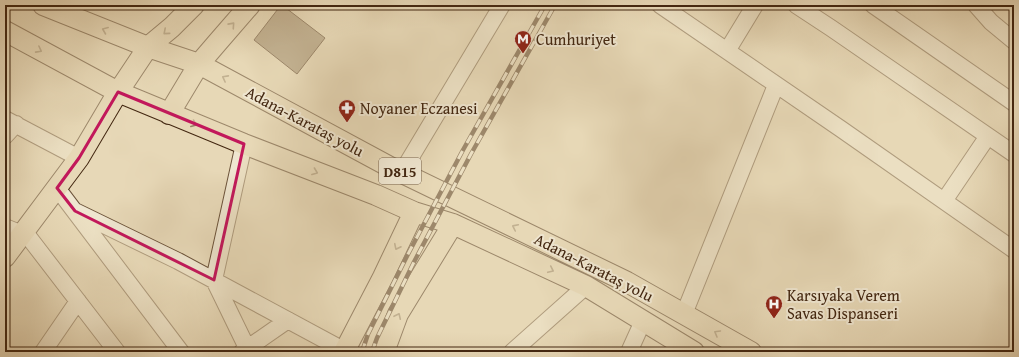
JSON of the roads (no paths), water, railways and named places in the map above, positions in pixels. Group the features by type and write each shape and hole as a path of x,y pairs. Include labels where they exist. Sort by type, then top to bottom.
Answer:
{"main road":[{"name":"Adana-Karataş yolu","path":"42,5 148,47 199,64 402,172 626,282 751,352"},
{"path":"5,257 17,231 57,188 79,158 118,92 148,47 172,27 194,5"},
{"path":"169,114 199,64 250,5"},
{"name":"Adana-Karataş yolu","path":"5,31 118,92 169,114 376,195 414,212 453,224 586,286 694,352"},
{"path":"344,352 383,277 414,212"},
{"path":"384,352 398,314 453,224"}],"street":[{"path":"402,172 502,5"},
{"path":"660,5 1014,250"},
{"path":"727,51 755,5"},
{"path":"796,5 832,28 1014,154"},
{"path":"872,5 1014,103"},
{"path":"976,5 991,22 1014,41"},
{"path":"684,314 776,85"},
{"path":"5,136 10,122 79,158"},
{"path":"944,201 988,136"},
{"path":"244,144 214,280 246,351 288,320"},
{"path":"57,188 181,352"},
{"path":"75,211 178,261 344,352"},
{"path":"17,231 78,302 117,352"},
{"path":"512,352 586,286"},
{"path":"43,352 78,302"},
{"path":"629,352 643,321"}],"railway":[{"path":"362,352 368,334 407,256 463,150 545,5"},
{"path":"372,352 377,338 414,262 471,154 555,5"}],"place":[{"name":"Cumhuriyet","path":"523,54"},
{"name":"Noyaner Eczanesi","path":"347,123"},
{"name":"Karsıyaka Verem Savas Dispanseri","path":"774,319"}]}
